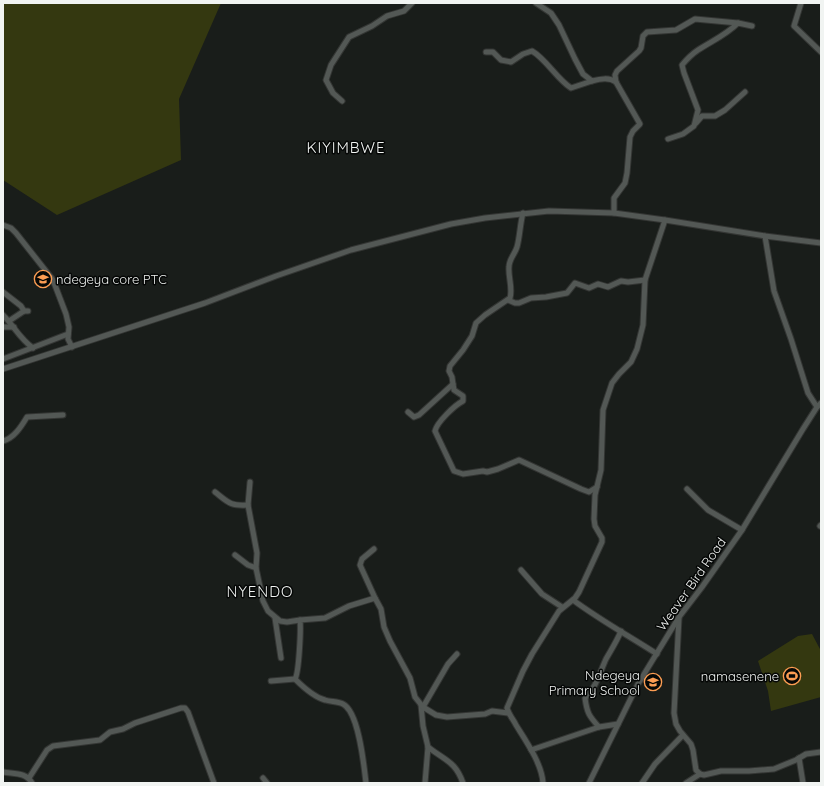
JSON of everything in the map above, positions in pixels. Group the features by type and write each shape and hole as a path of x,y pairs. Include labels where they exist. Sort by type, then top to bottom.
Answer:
{"street":[{"path":"342,101 333,93 326,80 331,65 341,49 350,37 372,26 387,16 404,11 412,3"},
{"path":"536,3 552,13 574,59 583,74 592,81"},
{"path":"801,3 794,26 821,52"},
{"path":"614,213 614,198 625,183 628,174 630,137 633,131 640,126 616,82 615,75 617,71 639,51 643,36 647,32 676,30 691,20 698,18 752,26"},
{"path":"694,126 698,110 682,65 698,50 730,32 738,23"},
{"path":"486,52 493,52 502,60 511,62 532,51 557,75 563,83 571,88 600,79 612,79 616,82"},
{"path":"668,139 683,134 694,126 702,116 715,116 725,110 745,92"},
{"path":"3,369 205,303 351,250 451,224 485,218 523,213 559,211 614,213 821,243"},
{"path":"523,213 518,244 509,263 508,273 511,296 508,300 485,315 476,323 472,336 450,366 449,371 452,377 454,390 463,396 463,401 438,424 435,431 454,471 463,474 482,471 487,472 519,460 589,492 597,487"},
{"path":"542,783 541,773 537,763 516,723 508,713 507,708 532,654 562,607 572,600 579,592 602,542 602,538 595,526 594,520 601,463 603,410 612,383 631,362 637,349 642,325 645,280 665,220"},
{"path":"3,225 11,228 16,233 53,280 68,321 68,340 72,346"},
{"path":"765,236 774,292 791,338 808,393 819,405"},
{"path":"508,300 518,303 538,296 546,297 567,293 575,283 590,288 598,284 608,287 621,281 628,282 645,280"},
{"path":"3,292 26,311 10,321"},
{"path":"3,315 10,321 25,342 33,348"},
{"path":"3,327 14,327"},
{"path":"3,360 68,334"},
{"path":"408,412 414,417 419,415 452,384"},
{"name":"Weaver Bird Road","path":"588,783 638,684 679,617 742,530 819,405"},
{"path":"3,441 8,440 20,429 27,417 63,415"},
{"path":"250,482 248,505 257,553 256,568 265,607 275,618 282,622 325,618 349,606 375,598"},
{"path":"687,489 708,510 742,530"},
{"path":"215,492 236,506 248,505"},
{"path":"374,549 362,559 360,565 381,609 384,627 390,641 410,678 416,697 422,706 436,715 447,717 485,714 492,711 508,713"},
{"path":"235,555 248,565 256,568"},
{"path":"521,570 542,594 562,607"},
{"path":"572,600 587,611 657,654"},
{"path":"679,617 674,713 676,724 691,744 696,770 700,774 704,775 721,771 774,769 811,753 821,752"},
{"path":"275,618 281,658"},
{"path":"295,679 300,646 300,620"},
{"path":"599,727 590,717 585,698 590,694 607,657 615,646 621,631"},
{"path":"425,783 428,747 422,726 422,706 448,664 457,654"},
{"path":"271,681 295,679 314,695 326,701 344,704 356,726 364,761 366,783"},
{"path":"29,778 47,750 53,746 100,740 110,732 123,729 141,721 181,708 185,708 188,712 214,783"},
{"path":"530,750 599,727 618,724"},
{"path":"642,783 655,764 683,735"},
{"path":"428,747 456,767 463,783"},
{"path":"799,758 803,783"},
{"path":"3,772 24,775 29,778 32,783"},
{"path":"686,783 694,781 700,774"},
{"path":"263,778 267,783"}],"green space":[{"path":"3,3 221,3 179,99 181,160 57,215 3,180"},
{"name":"namasenene","path":"812,634 821,651 821,697 771,711 768,691 758,661 798,636"}],"place":[{"name":"ndegeya core PTC","path":"43,279"},
{"name":"namasenene","path":"792,676"},
{"name":"Ndegeya Primary School","path":"653,682"}],"district":[{"name":"KIYIMBWE","path":"346,147"},
{"name":"NYENDO","path":"260,591"}]}
